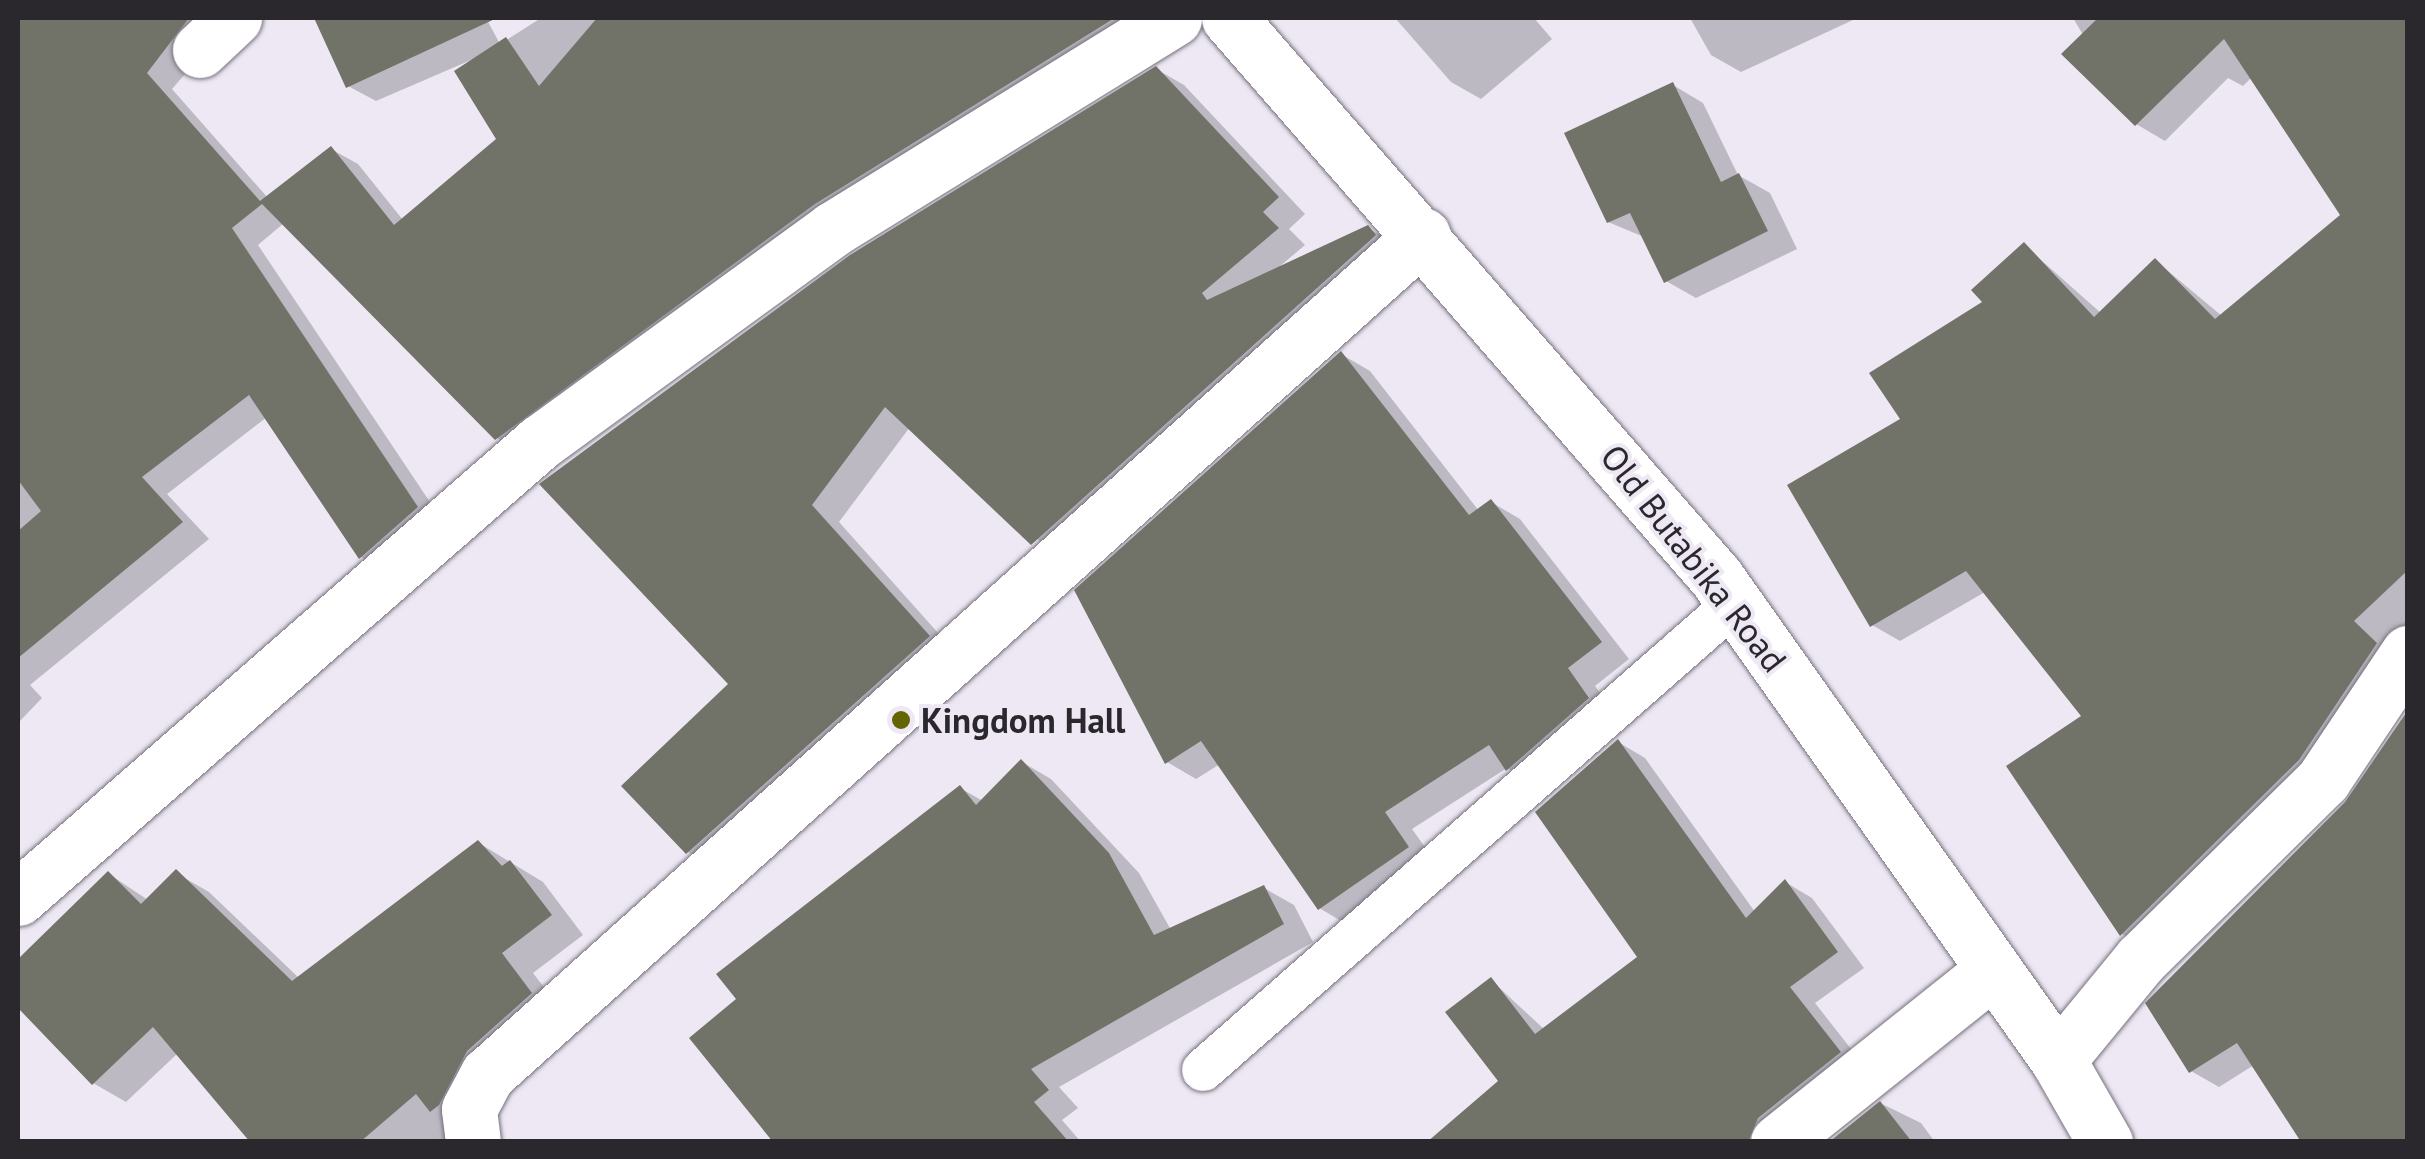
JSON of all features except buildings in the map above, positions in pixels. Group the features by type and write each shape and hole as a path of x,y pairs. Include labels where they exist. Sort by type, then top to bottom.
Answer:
{"street":[{"path":"18,898 556,430 832,229 1174,18"},
{"name":"Old Butabika Road","path":"1229,18 1424,236 1736,603 1991,972 2058,1060 2105,1142"},
{"path":"473,1142 469,1109 488,1074 1424,236"},
{"path":"2058,1060 2141,958 2324,780 2408,653"},
{"path":"1778,1142 1991,972"}],"lane":[{"path":"1204,1070 1736,603"}],"place":[{"name":"Kingdom Hall","path":"901,720"}]}
